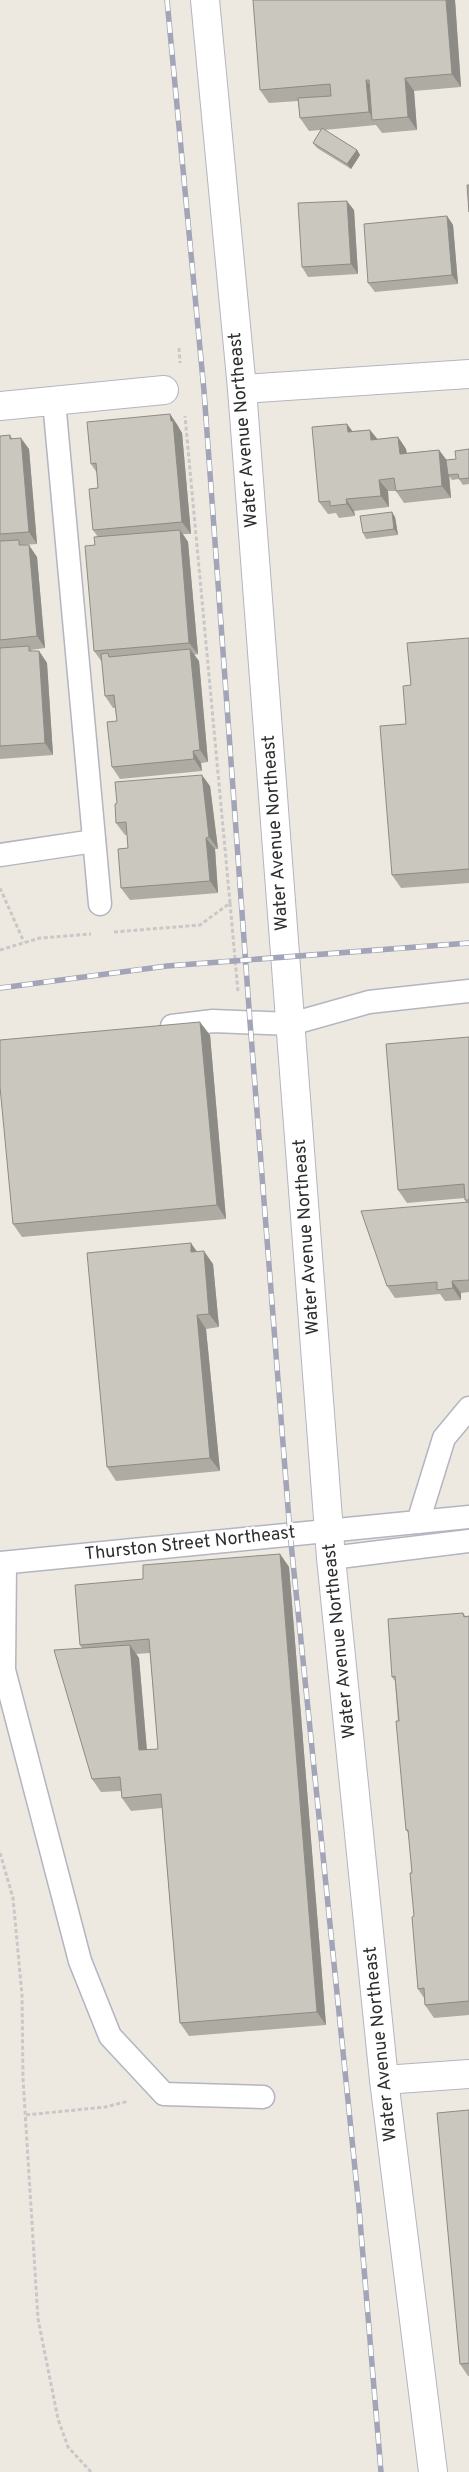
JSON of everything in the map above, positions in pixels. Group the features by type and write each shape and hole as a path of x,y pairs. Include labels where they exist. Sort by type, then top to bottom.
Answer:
{"street":[{"name":"Water Avenue Northeast","path":"205,0 242,389 331,1558 384,2080 433,2472"},
{"path":"242,389 469,374"},
{"path":"0,406 164,390"},
{"path":"384,2080 469,2074"}],"lane":[{"path":"54,400 100,904"},
{"path":"0,855 94,841"},
{"path":"155,1029 213,1021 291,1024 369,1002 469,991"},
{"path":"418,1522 444,1438 469,1408"},
{"name":"Thurston Street Northeast","path":"3,1563 469,1517"},
{"path":"331,1558 469,1541"},
{"path":"3,1563 4,1670 80,1961 110,2036 164,2094 263,2096"}],"path":[{"path":"179,348 181,367"},
{"path":"185,413 241,1022"},
{"path":"0,888 24,942"},
{"path":"106,932 200,925 230,903"},
{"path":"0,950 40,938 97,933"},
{"path":"0,1853 13,1898 22,1995 23,2079 38,2318 58,2418 68,2447 91,2472"},
{"path":"26,2116 105,2107 164,2094"}],"building":[{"path":"253,0 446,0 452,74 405,78 408,117 372,120 369,80 366,80 369,112 300,118 298,98 331,96 330,84 260,90"},
{"path":"322,128 357,150 347,164 313,143"},
{"path":"467,185 469,185 469,212"},
{"path":"347,201 351,264 302,267 298,203"},
{"path":"447,216 452,275 368,283 364,224"},
{"path":"170,414 171,421 173,421 182,522 93,530 89,489 98,488 96,463 91,464 87,422"},
{"path":"347,424 348,432 370,430 371,440 398,437 400,454 439,450 442,486 396,491 394,478 379,480 381,496 346,499 347,504 330,506 330,501 319,502 312,427"},
{"path":"10,435 10,439 21,438 29,532 0,534 0,436"},
{"path":"469,449 469,478 459,479 458,474 448,475 446,460 456,459 455,451"},
{"path":"392,512 394,529 363,533 360,516"},
{"path":"180,530 189,643 94,651 85,546 95,545 94,537"},
{"path":"19,540 19,545 29,545 37,636 0,640 0,541"},
{"path":"469,638 469,869 392,875 380,726 406,724 403,686 411,685 407,643"},
{"path":"29,646 29,651 39,651 45,743 0,746 0,648"},
{"path":"190,649 200,750 193,751 194,759 112,767 107,722 117,721 114,695 105,696 101,654 108,653 109,657"},
{"path":"202,775 209,837 206,838 210,881 121,888 118,849 128,848 126,822 116,823 115,782"},
{"path":"200,1022 217,1205 13,1224 0,1087 0,1040"},
{"path":"469,1037 469,1200 465,1200 464,1184 398,1190 386,1044"},
{"path":"469,1202 469,1280 452,1281 453,1288 437,1290 437,1282 387,1286 361,1211"},
{"path":"191,1243 191,1252 204,1251 209,1314 197,1315 210,1458 107,1467 87,1253"},
{"path":"280,1554 317,2012 180,2023 161,1794 122,1798 120,1777 92,1779 54,1650 130,1645 139,1750 158,1749 149,1639 80,1645 75,1585 143,1579 143,1565"},
{"path":"463,1613 464,1617 469,1616 469,2001 425,2005 424,1988 418,1989 412,1917 414,1916 410,1873 412,1873 408,1830 406,1830 396,1721 399,1721 395,1676 392,1677 388,1619"},
{"path":"469,2110 469,2363 460,2364 437,2113"}],"railway":[{"path":"167,0 204,391 250,1022 290,1533 359,2208 381,2472"},
{"path":"0,988 167,966 469,943"}]}
